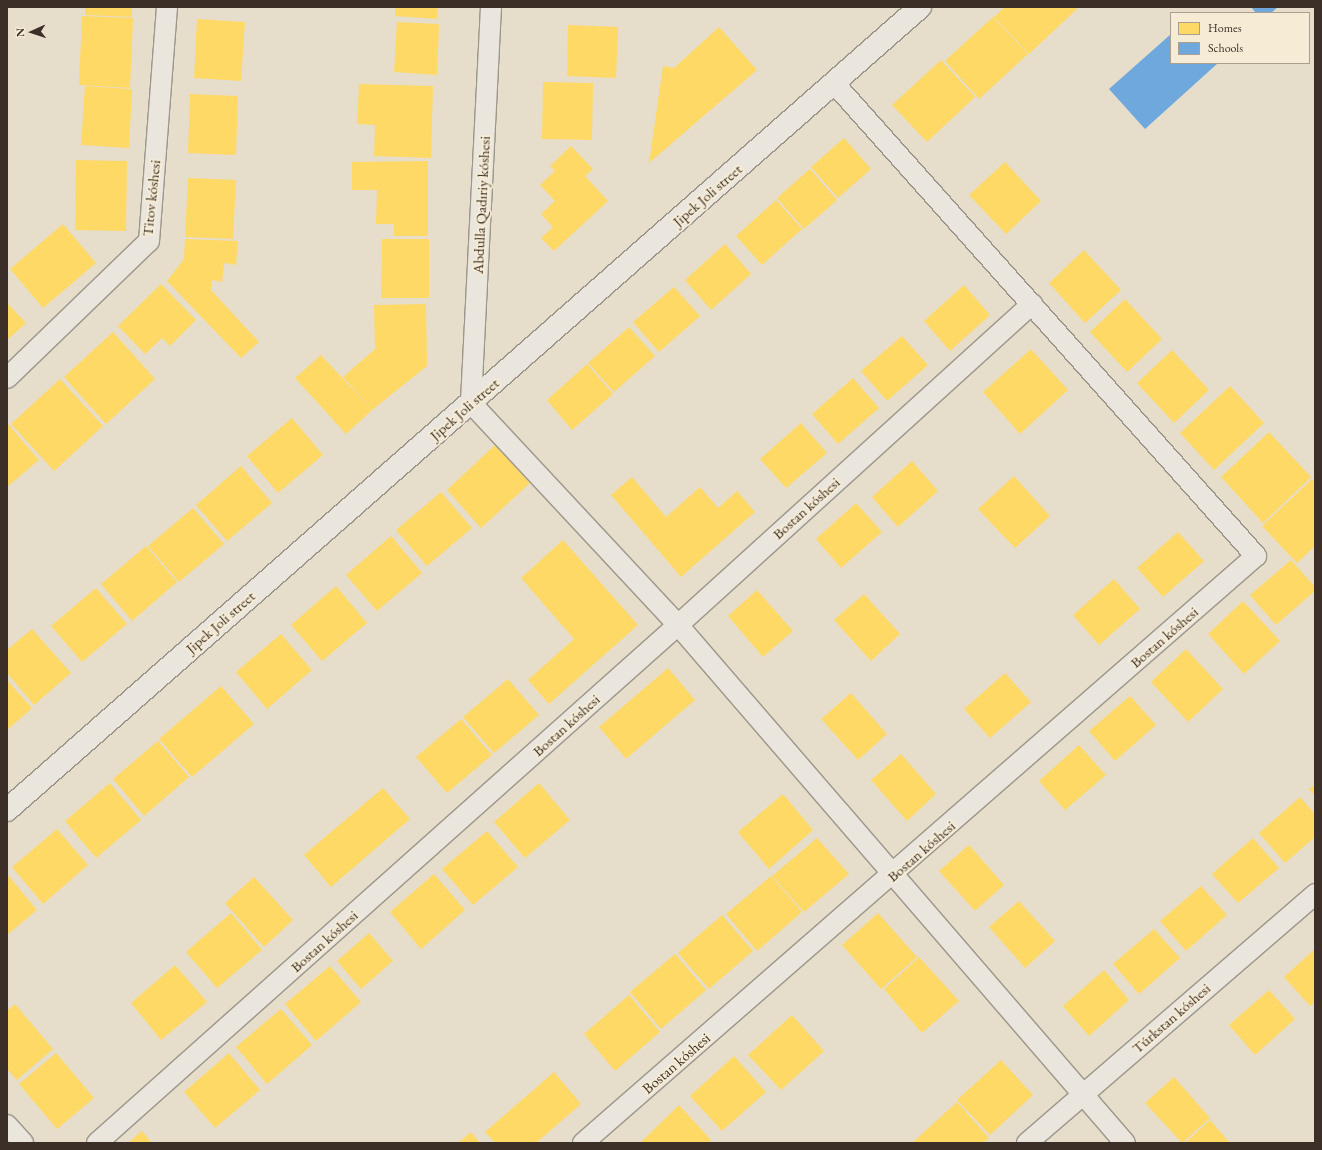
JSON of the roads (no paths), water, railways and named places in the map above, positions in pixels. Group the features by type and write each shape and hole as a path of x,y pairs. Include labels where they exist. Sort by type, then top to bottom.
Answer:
{"street":[{"name":"Titov kóshesi","path":"7,378 149,241 167,7"},
{"name":"Abdulla Qadıriy kóshesi","path":"471,403 491,7"},
{"name":"Jipek Joli street","path":"7,810 920,7"},
{"path":"834,83 1032,304"},
{"name":"Bostan kóshesi","path":"97,1143 678,625 1032,304 1256,556 893,875 583,1143"},
{"path":"471,403 678,625 1125,1143"},
{"name":"Túrkstan kóshesi","path":"1027,1143 1315,894"},
{"path":"7,1125 23,1143"}]}
